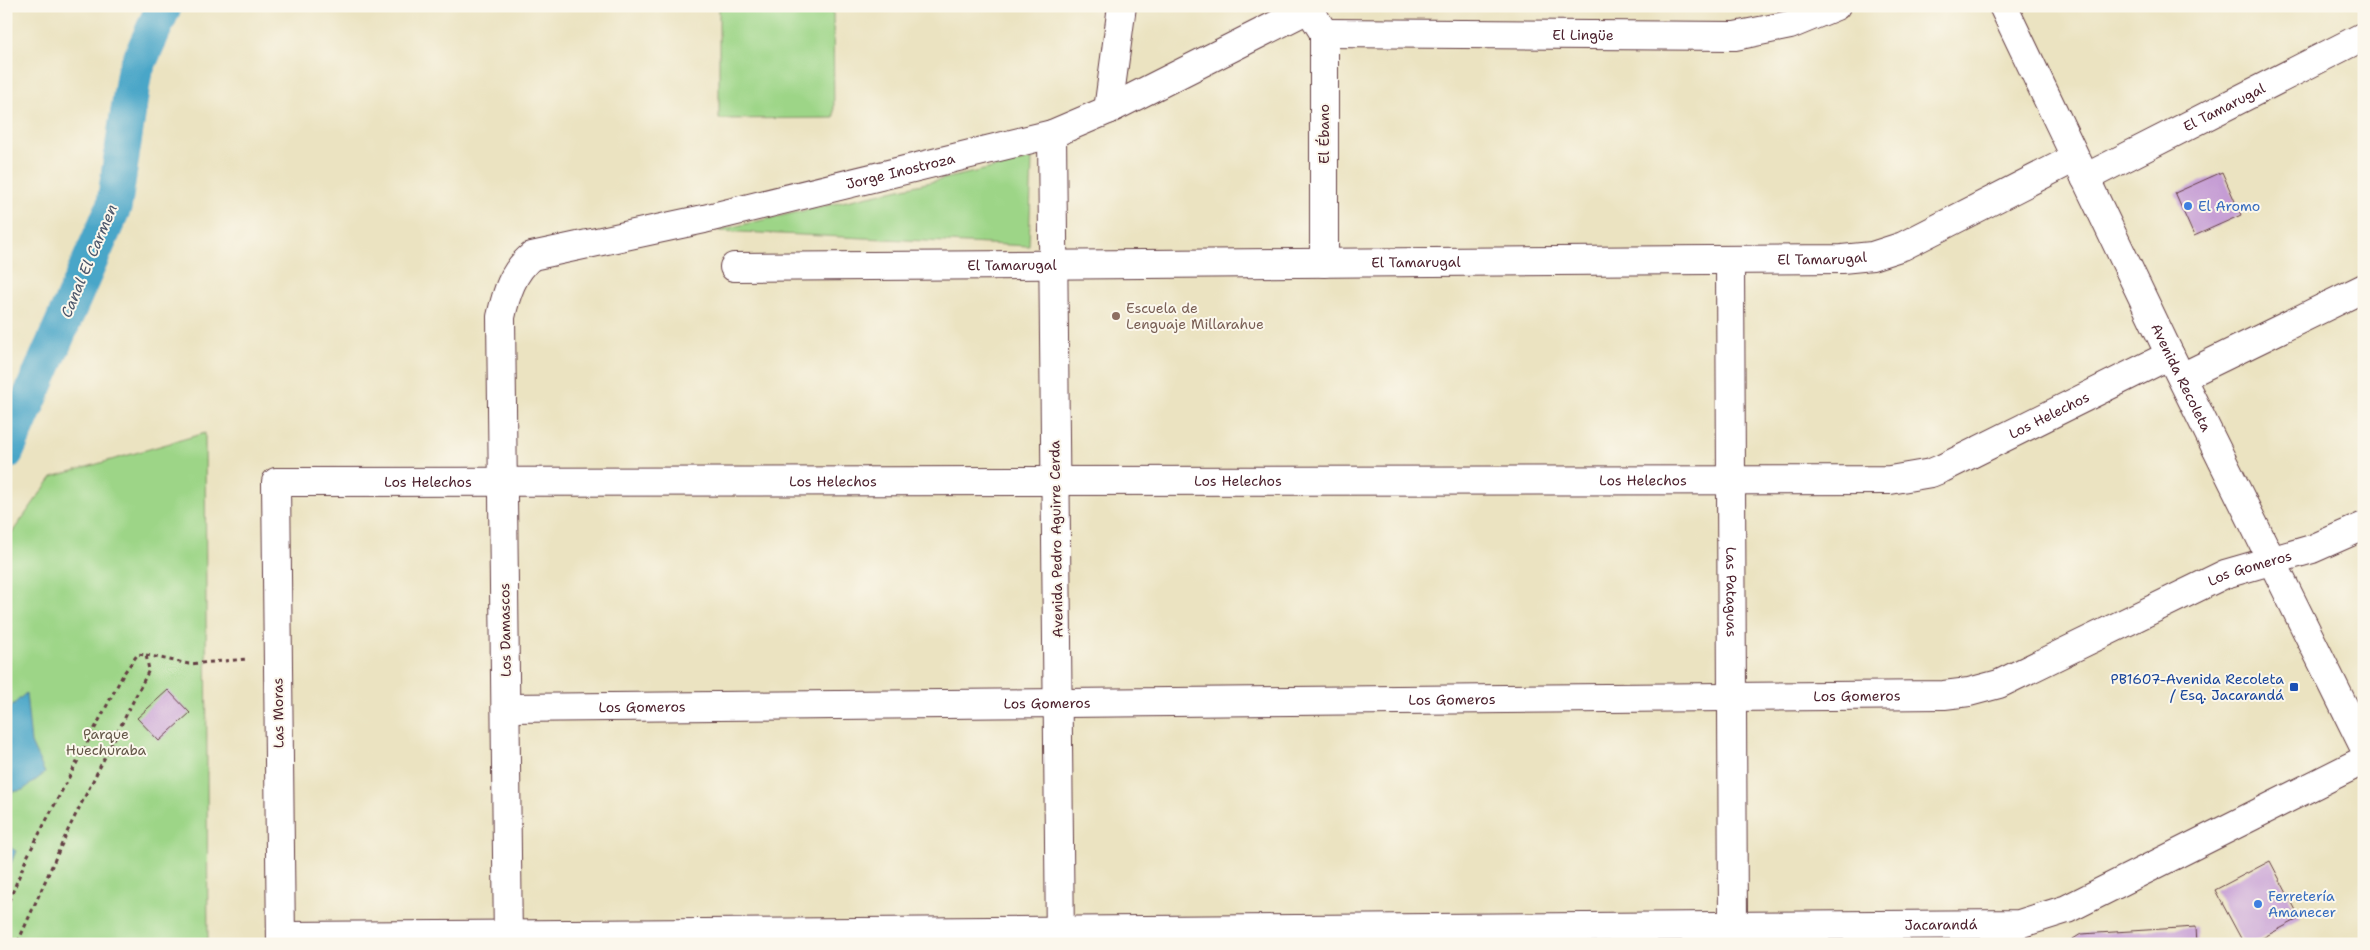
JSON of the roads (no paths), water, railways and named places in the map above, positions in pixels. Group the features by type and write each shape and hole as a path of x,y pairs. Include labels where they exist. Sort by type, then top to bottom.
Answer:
{"street":[{"path":"1108,110 1122,6"},
{"name":"El Lingüe","path":"1324,33 1735,36 1790,25 1836,6"},
{"name":"Avenida Recoleta","path":"2003,6 2176,366 2364,747"},
{"path":"1311,7 1324,33"},
{"name":"Jorge Inostroza","path":"501,317 511,283 525,262 532,256 704,219 1052,134 1108,110 1311,7"},
{"name":"El Ébano","path":"1324,33 1324,263"},
{"name":"El Tamarugal","path":"734,267 1842,260 1872,256 1903,246 2080,168 2364,36"},
{"name":"Avenida Pedro Aguirre Cerda","path":"1052,134 1060,937"},
{"name":"Las Pataguas","path":"1730,260 1734,926"},
{"name":"Los Helechos","path":"276,482 1890,480 1931,473 2176,366 2364,288"},
{"name":"Los Damascos","path":"501,317 508,939"},
{"name":"Las Moras","path":"276,482 281,940"},
{"name":"Los Gomeros","path":"506,708 1944,695 1969,692 1999,684 2225,574 2312,549 2364,526"},
{"name":"Jacarandá","path":"281,940 1510,936 1734,926 2019,934 2364,760"}],"water":[{"path":"26,693 31,743 45,773 23,790 6,793 6,711"},
{"path":"6,845 16,851 6,875"}],"waterway":[{"name":"Canal El Carmen","path":"6,452 114,206 134,73 164,6"}],"place":[{"name":"El Aromo","path":"2188,206"},
{"name":"Escuela de Lenguaje Millarahue","path":"1116,316"},
{"name":"PB1607-Avenida Recoleta / Esq. Jacarandá","path":"2294,687"},
{"name":"Ferretería Amanecer","path":"2258,904"}],"park label":[{"name":"Parque Huechuraba","path":"106,742"}]}
